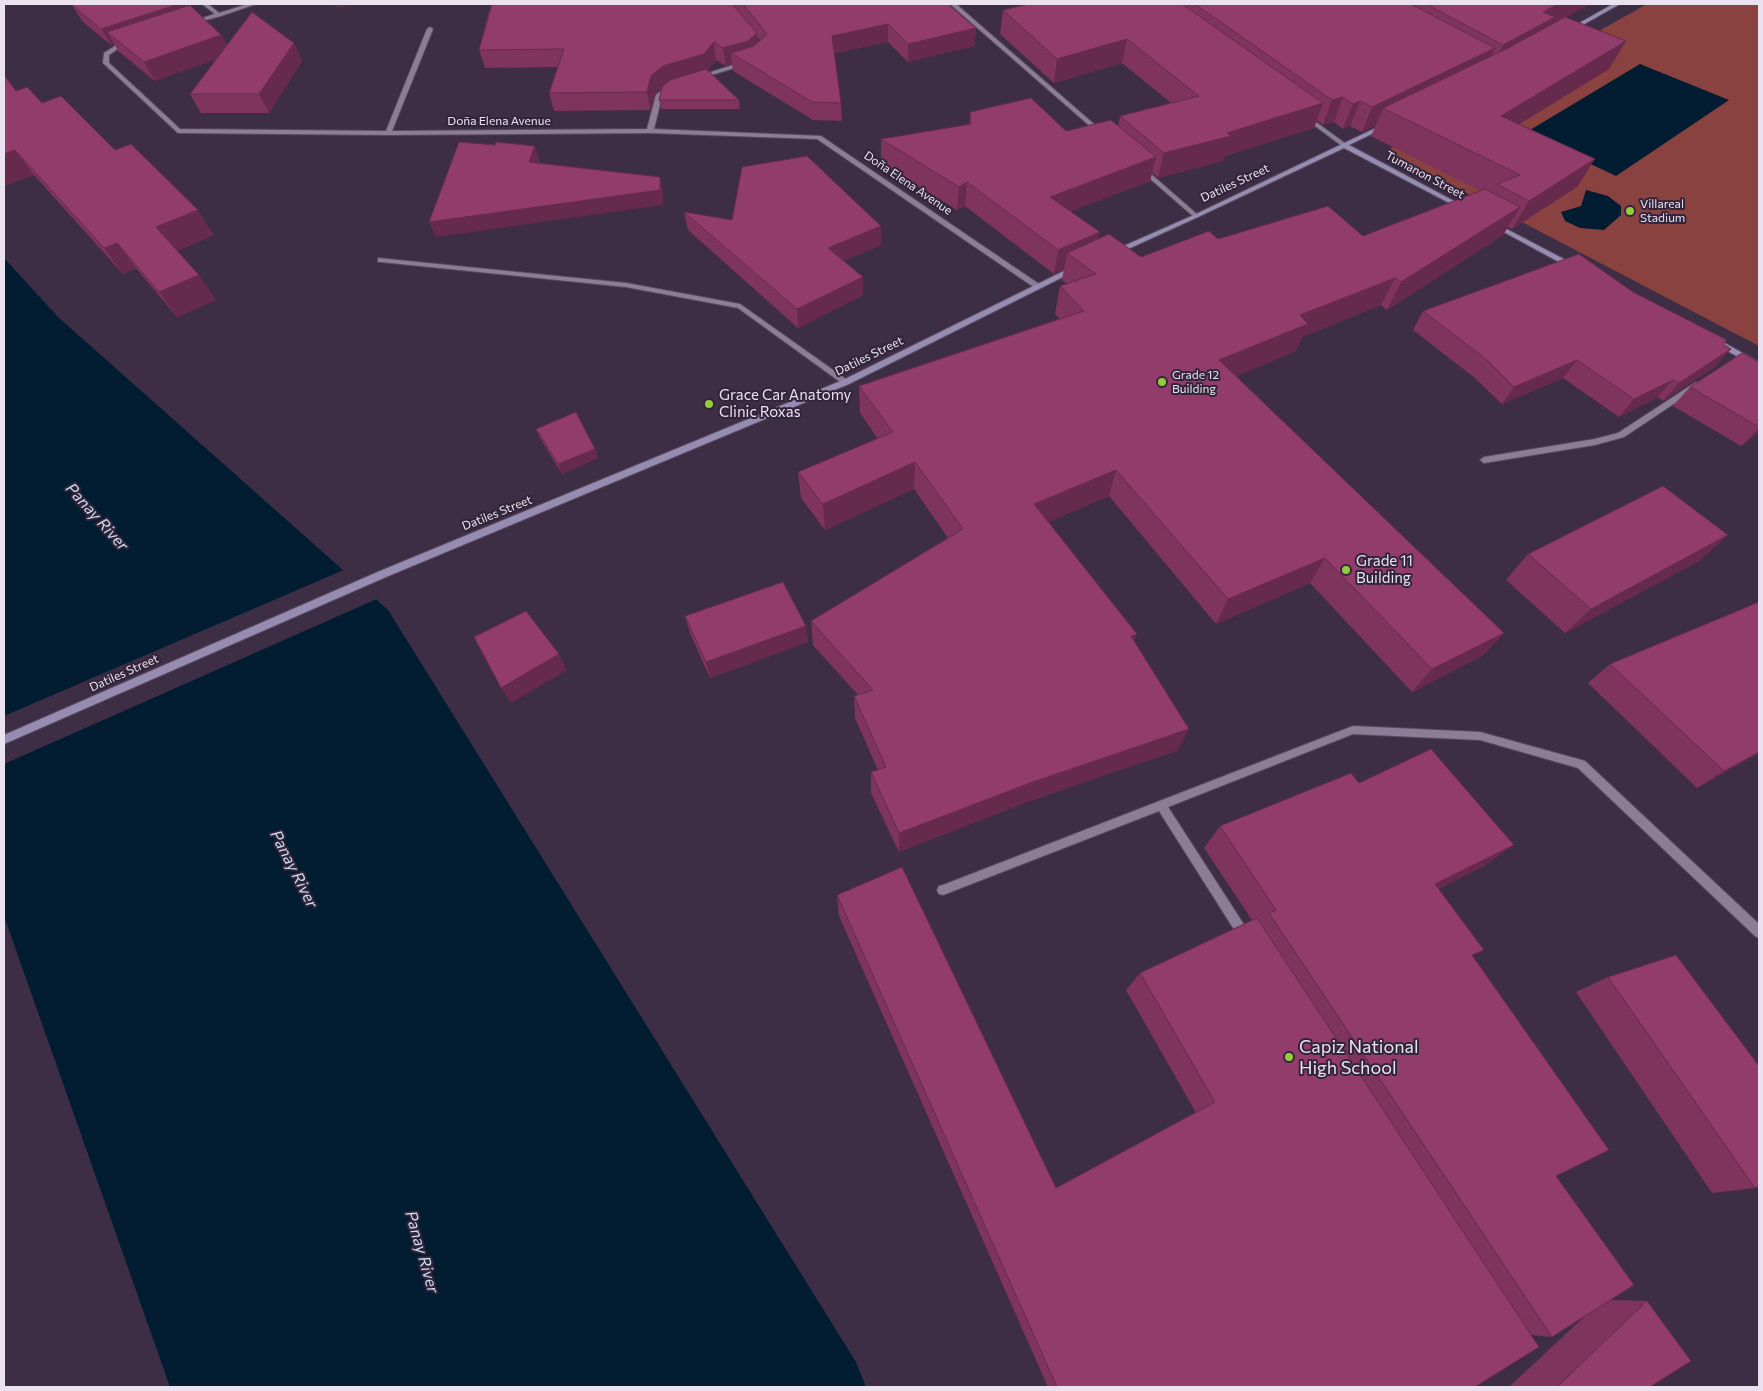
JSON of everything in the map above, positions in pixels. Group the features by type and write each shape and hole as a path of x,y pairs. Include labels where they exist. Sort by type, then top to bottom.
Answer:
{"main road":[{"path":"1567,32 1617,4"},
{"name":"Datiles Street","path":"1108,254 1196,216 1388,124"},
{"name":"Tumanon Street","path":"1344,145 1473,213"},
{"path":"1481,218 1584,272"},
{"name":"Datiles Street","path":"4,740 383,574 846,382 1082,266"},
{"path":"1714,341 1759,365"}],"street":[{"path":"205,4 219,15"},
{"path":"182,26 253,4"},
{"path":"954,4 1108,139"},
{"path":"388,133 430,29"},
{"name":"Doña Elena Avenue","path":"136,41 117,47 106,54 106,63 178,131 388,133 650,132 819,137 1038,286"},
{"path":"691,78 753,61"},
{"path":"650,132 659,95 676,84"},
{"path":"1298,111 1344,145"},
{"path":"1137,164 1196,216"},
{"path":"381,260 626,285 740,306 846,382"},
{"path":"1732,360 1740,355"},
{"path":"1484,460 1595,442 1621,435 1701,382"},
{"path":"943,890 1353,730 1480,736 1581,764 1759,932"},
{"path":"1161,804 1253,947"}],"shaded area":[{"name":"Villareal Stadium","path":"1647,4 1759,4 1759,346 1386,151"}],"water":[{"path":"1640,64 1729,100 1616,176 1525,133"},
{"path":"1586,190 1608,196 1621,206 1621,215 1604,230 1580,228 1565,221 1561,212 1581,206"},
{"name":"Panay River","path":"4,258 58,317 388,610 856,1362 866,1387 170,1387 4,916"}],"pier":[{"path":"346,569 379,598 4,764 4,716"}],"building":[{"path":"179,4 101,29 72,5"},
{"path":"492,4 732,4 757,33 748,41 723,48 714,42 704,54 663,66 651,76 647,92 549,93 564,49 479,50"},
{"path":"743,4 948,4 976,28 908,44 888,24 832,36 841,103 812,102 731,53 754,46 767,34"},
{"path":"1029,4 1182,4 1323,103 1227,133 1231,136 1164,153 1120,116 1199,96 1127,39 1057,59 1003,10"},
{"path":"1195,4 1411,4 1495,48 1372,107 1360,101 1353,104 1343,97 1332,100"},
{"path":"1426,4 1558,4 1543,12 1555,17 1503,45"},
{"path":"190,5 221,35 144,62 107,32"},
{"path":"252,12 294,43 259,94 190,94"},
{"path":"1565,17 1626,41 1501,116 1595,159 1529,201 1497,184 1520,175 1383,108 1508,48"},
{"path":"706,69 739,100 659,100 662,87 670,80"},
{"path":"4,75 16,91 27,87 42,103 61,96 115,150 131,144 198,210 156,227 199,275 159,292 117,243 104,248 15,150 4,154"},
{"path":"1031,98 1066,131 1111,120 1156,157 1050,197 1100,232 1058,250 967,182 959,187 881,139 971,124 970,112"},
{"path":"459,142 495,145 496,142 535,146 529,162 660,177 660,190 429,222"},
{"path":"807,156 881,226 828,248 863,277 797,309 684,212 732,220 742,167"},
{"path":"1485,189 1520,207 1401,282 1395,278 1300,315 1308,324 1219,360 1504,633 1432,669 1325,558 1228,599 1116,470 1034,504 1137,634 1131,636 1189,729 1030,783 899,833 871,772 886,767 854,696 873,690 811,621 963,529 915,462 823,504 798,472 893,432 859,386 1084,311 1060,286 1096,274 1067,253 1109,234 1141,257 1209,231 1218,239 1328,206 1363,236"},
{"path":"1579,254 1633,292 1727,340 1723,344 1731,349 1679,383 1673,380 1634,399 1577,360 1514,387 1487,360 1423,311"},
{"path":"1742,353 1759,362 1759,427 1690,387"},
{"path":"576,412 595,449 558,464 536,429"},
{"path":"1663,486 1728,535 1591,609 1528,554"},
{"path":"783,582 806,626 706,662 685,616"},
{"path":"1759,602 1759,752 1724,771 1610,664"},
{"path":"526,611 559,654 501,688 474,637"},
{"path":"1431,749 1514,845 1435,884 1484,950 1472,955 1609,1150 1556,1176 1634,1285 1552,1337 1269,913 1276,910 1220,826 1351,773 1359,783"},
{"path":"902,867 1056,1188 1215,1102 1140,973 1257,918 1539,1347 1475,1387 1057,1387 837,895"},
{"path":"1676,955 1759,1066 1759,1186 1755,1188 1608,977"},
{"path":"1647,1301 1691,1361 1650,1387 1557,1387"}],"place":[{"name":"Villareal Stadium","path":"1630,211"},
{"name":"Grade 12 Building","path":"1162,382"},
{"name":"Grace Car Anatomy Clinic Roxas","path":"709,404"},
{"name":"Grade 11 Building","path":"1346,570"},
{"name":"Capiz National High School","path":"1289,1057"}]}
